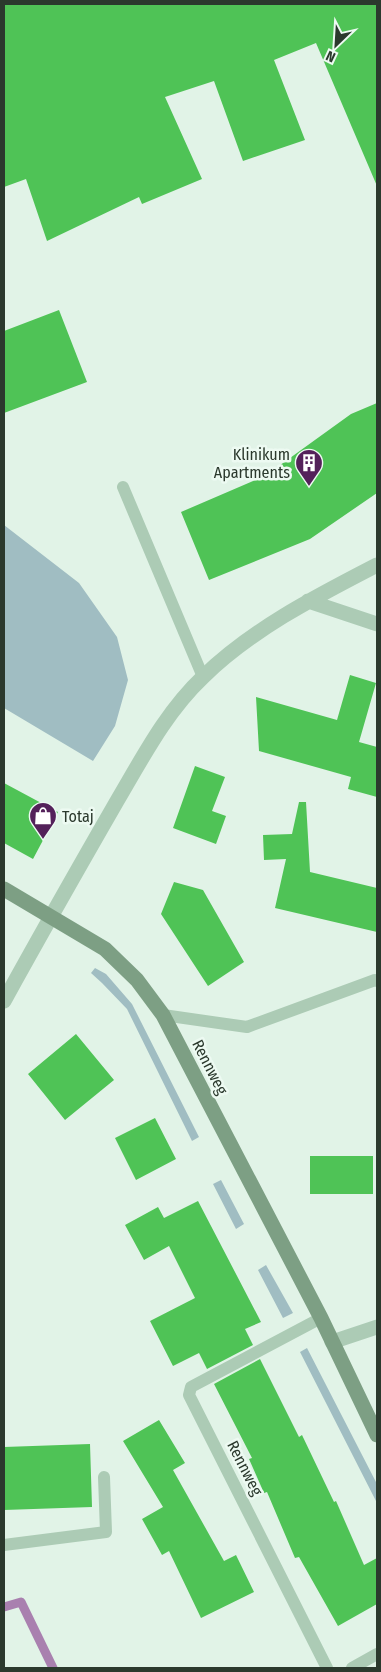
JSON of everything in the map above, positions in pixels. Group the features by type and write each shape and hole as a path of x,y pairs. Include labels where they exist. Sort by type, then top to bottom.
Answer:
{"main road":[{"name":"Rennweg","path":"4,889 105,949 137,980 164,1015 320,1318 377,1434"}],"street":[{"path":"4,1001 68,885 156,735 176,706 203,676 238,648 308,601 377,565"},
{"path":"308,601 377,624"},
{"path":"332,1342 377,1327"}],"lane":[{"path":"123,487 203,676"},
{"path":"164,1015 247,1027 375,980 377,981"},
{"name":"Rennweg","path":"320,1318 191,1387 188,1395 326,1668"},
{"path":"4,1545 106,1532 104,1477"},
{"path":"352,1668 377,1654"}],"shaded area":[{"path":"4,525 79,583 117,637 128,680 115,726 93,761 4,708"},
{"path":"95,968 106,974 132,1004 199,1137 192,1141 127,1009 91,973"},
{"path":"221,1180 244,1224 236,1229 213,1184"},
{"path":"266,1265 293,1313 283,1318 258,1270"},
{"path":"307,1348 377,1484 377,1503 300,1352"}],"building":[{"path":"4,4 377,4 377,186 316,43 274,60 305,140 243,161 214,81 165,97 202,179 142,204 139,197 47,241 26,179 4,187"},
{"path":"59,310 87,382 4,413 4,331"},
{"name":"Klinikum Apartments","path":"377,403 377,493 310,539 209,580 181,512 265,476 351,414"},
{"path":"350,675 376,683 359,742 377,747 377,797 348,789 351,777 259,751 256,697 337,720"},
{"path":"195,766 225,777 212,811 226,816 216,844 173,828"},
{"path":"4,783 58,812 33,859 4,843"},
{"path":"299,802 306,802 310,872 377,888 377,932 275,908 286,859 264,860 263,835 292,834"},
{"path":"174,882 203,890 244,962 208,986 161,914"},
{"path":"76,1034 114,1080 65,1120 28,1074"},
{"path":"155,1118 176,1159 136,1180 115,1138"},
{"path":"310,1156 373,1156 373,1194 310,1194"},
{"path":"198,1201 261,1322 245,1329 253,1345 207,1369 199,1353 173,1366 150,1321 195,1298 169,1246 144,1260 125,1225 158,1207 164,1218"},
{"path":"260,1359 299,1437 302,1435 334,1502 336,1501 364,1565 377,1558 377,1604 338,1626 299,1557 295,1558 267,1492 264,1493 249,1459 252,1458 214,1384"},
{"path":"159,1420 185,1463 173,1470 224,1561 236,1555 254,1592 201,1618 169,1551 162,1555 142,1519 163,1507 123,1441"},
{"path":"90,1444 92,1507 4,1510 4,1447"}],"waterway":[{"path":"4,1607 21,1602 53,1668"}],"place":[{"name":"Klinikum Apartments","path":"309,487"},
{"name":"Totaj","path":"43,840"}]}
